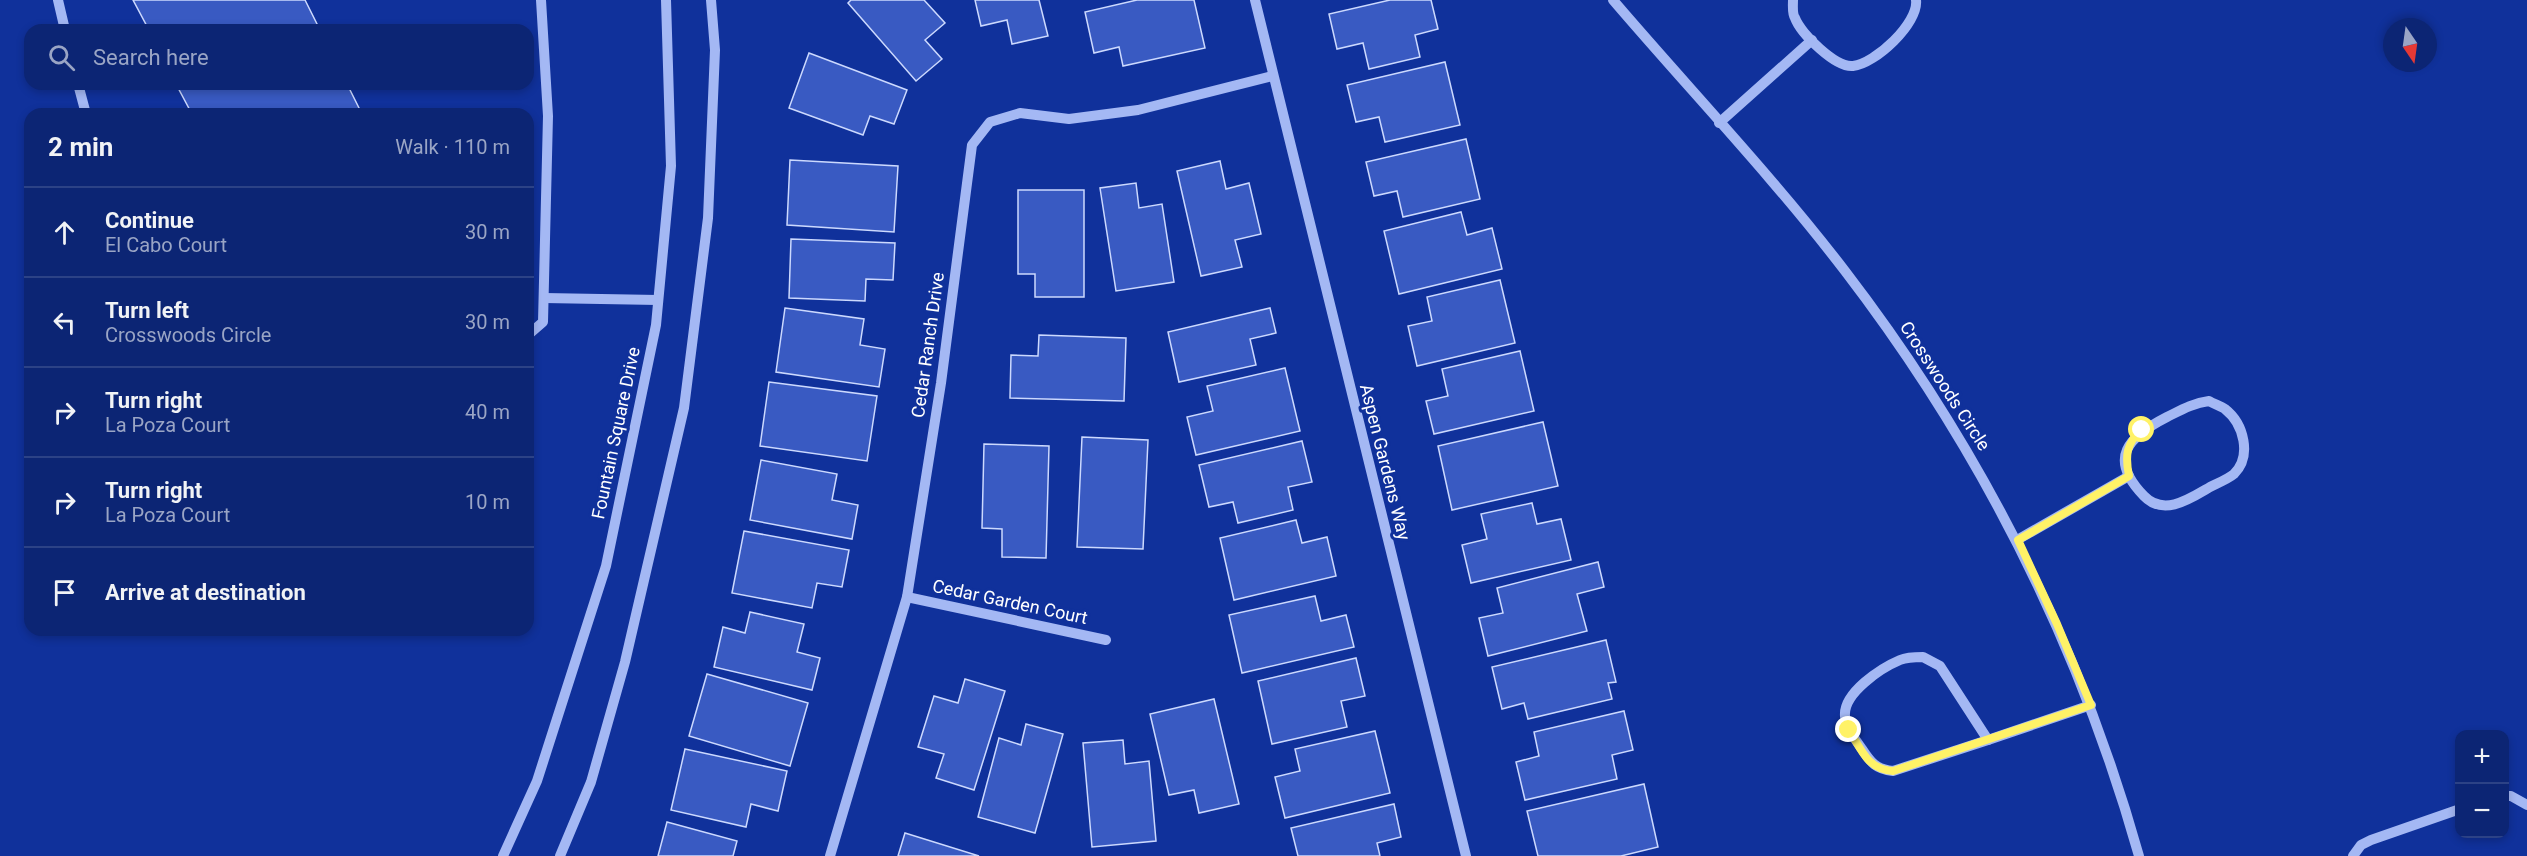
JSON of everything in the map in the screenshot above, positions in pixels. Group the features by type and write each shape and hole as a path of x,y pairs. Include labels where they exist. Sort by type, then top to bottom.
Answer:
{"street":[{"path":"58,0 64,24"},
{"path":"534,330 543,322 548,116 541,0"},
{"name":"Fountain Square Drive","path":"503,856 537,781 606,566 656,324 671,166 666,0"},
{"path":"560,856 591,782 625,662 684,408 708,218 715,50 711,0"},
{"name":"Aspen Gardens Way","path":"1255,0 1466,856"},
{"name":"Crosswoods Circle","path":"1612,0 1845,270 1914,366 1973,458 2018,540 2091,705 2120,789 2139,856"},
{"path":"1793,0 1794,18 1812,40 1835,62 1850,67 1864,64 1907,28 1913,19 1916,0"},
{"path":"1719,123 1812,40"},
{"name":"Cedar Ranch Drive","path":"830,856 906,597 941,383 972,145 990,122 1020,113 1069,119 1138,110 1272,76"},
{"path":"80,90 84,108"},
{"path":"544,298 658,300"},
{"path":"2209,402 2225,409 2234,420 2245,446 2243,461 2234,474 2180,504 2165,506 2148,500 2129,476 2127,450 2132,439 2142,430 2195,403 2209,402"},
{"path":"2018,540 2129,476"},
{"name":"Cedar Garden Court","path":"906,597 1106,640"},
{"path":"1988,740 1940,666 1923,657 1902,659 1854,690 1846,706 1845,717 1849,730 1870,763 1879,770 1893,771 1988,740 2091,705"},
{"path":"2509,796 2527,805"},
{"path":"2353,856 2361,845 2371,840 2455,811"}],"building":[{"path":"133,0 305,0 317,24 146,24"},
{"path":"851,0 924,0 945,23 925,40 942,59 916,81 848,3"},
{"path":"975,0 1039,0 1048,36 1012,44 1007,20 981,26"},
{"path":"1137,0 1194,0 1205,48 1123,66 1119,47 1094,53 1085,12"},
{"path":"1390,0 1431,0 1438,29 1415,35 1420,57 1369,69 1363,43 1337,49 1329,14"},
{"path":"809,53 907,90 894,124 870,116 863,135 789,108"},
{"path":"1445,62 1460,125 1385,142 1379,117 1356,122 1347,85"},
{"path":"179,90 350,90 359,108 189,108"},
{"path":"1466,139 1480,199 1403,217 1397,191 1374,196 1366,162"},
{"path":"790,160 898,166 894,232 787,225"},
{"path":"1220,161 1226,189 1249,183 1261,234 1235,240 1242,267 1201,276 1177,171"},
{"path":"1136,183 1139,208 1162,204 1174,282 1116,291 1100,188"},
{"path":"1018,190 1084,190 1084,297 1035,297 1035,274 1018,274"},
{"path":"1461,212 1467,235 1492,228 1502,269 1399,294 1384,231"},
{"path":"791,239 895,243 893,280 866,279 865,301 789,298"},
{"path":"1500,280 1515,343 1417,366 1408,326 1432,321 1427,297"},
{"path":"785,308 864,319 860,345 885,349 879,387 776,372"},
{"path":"1270,308 1276,333 1250,339 1256,365 1179,382 1168,332"},
{"path":"1039,335 1126,338 1124,401 1010,398 1011,355 1038,356"},
{"path":"1520,351 1534,411 1434,434 1426,401 1448,396 1442,369"},
{"path":"1285,368 1300,431 1196,455 1187,417 1213,411 1207,386"},
{"path":"769,382 877,396 867,461 760,446"},
{"path":"1543,422 1558,486 1452,510 1438,446"},
{"path":"1082,437 1148,440 1143,549 1077,547"},
{"path":"1302,441 1312,482 1288,487 1293,510 1238,523 1233,502 1209,507 1199,465"},
{"path":"984,444 1049,446 1046,558 1002,557 1002,529 982,528"},
{"path":"761,460 837,474 832,500 858,505 852,539 750,520"},
{"path":"1532,503 1537,524 1561,519 1571,560 1471,583 1462,545 1487,539 1481,514"},
{"path":"1296,520 1302,543 1327,537 1336,576 1234,600 1220,538"},
{"path":"744,531 849,550 842,587 817,583 812,608 732,593"},
{"path":"1598,562 1604,587 1577,594 1587,631 1488,656 1479,618 1503,613 1497,588"},
{"path":"1315,596 1321,621 1346,615 1354,647 1242,673 1229,615"},
{"path":"750,612 804,624 797,652 820,658 812,690 714,667 723,627 745,633"},
{"path":"1606,640 1616,682 1608,683 1612,699 1528,719 1524,703 1502,709 1492,667"},
{"path":"1356,658 1365,696 1341,701 1347,727 1272,744 1258,681"},
{"path":"707,674 808,703 790,766 689,736"},
{"path":"965,679 1005,691 974,790 936,778 944,754 918,747 934,696 958,703"},
{"path":"1214,699 1239,804 1199,813 1194,790 1169,795 1150,714"},
{"path":"1624,711 1633,750 1612,755 1617,779 1525,800 1516,762 1539,756 1534,732"},
{"path":"1026,724 1063,734 1035,833 978,817 999,738 1021,745"},
{"path":"1375,731 1390,793 1285,818 1275,777 1300,771 1295,749"},
{"path":"1123,740 1125,764 1149,761 1156,841 1092,847 1083,743"},
{"path":"685,749 787,771 778,811 751,804 746,827 671,810"},
{"path":"1644,784 1658,847 1621,856 1538,856 1527,811"},
{"path":"1394,804 1401,837 1377,843 1380,856 1298,856 1291,828"},
{"path":"667,822 737,841 733,856 658,856"},
{"path":"905,833 979,856 898,856"}],"route":[{"path":"1849,730 1870,763 1879,770 1893,771 2091,705 2018,540 2129,476 2126,461 2127,450 2132,439 2142,430"}]}
